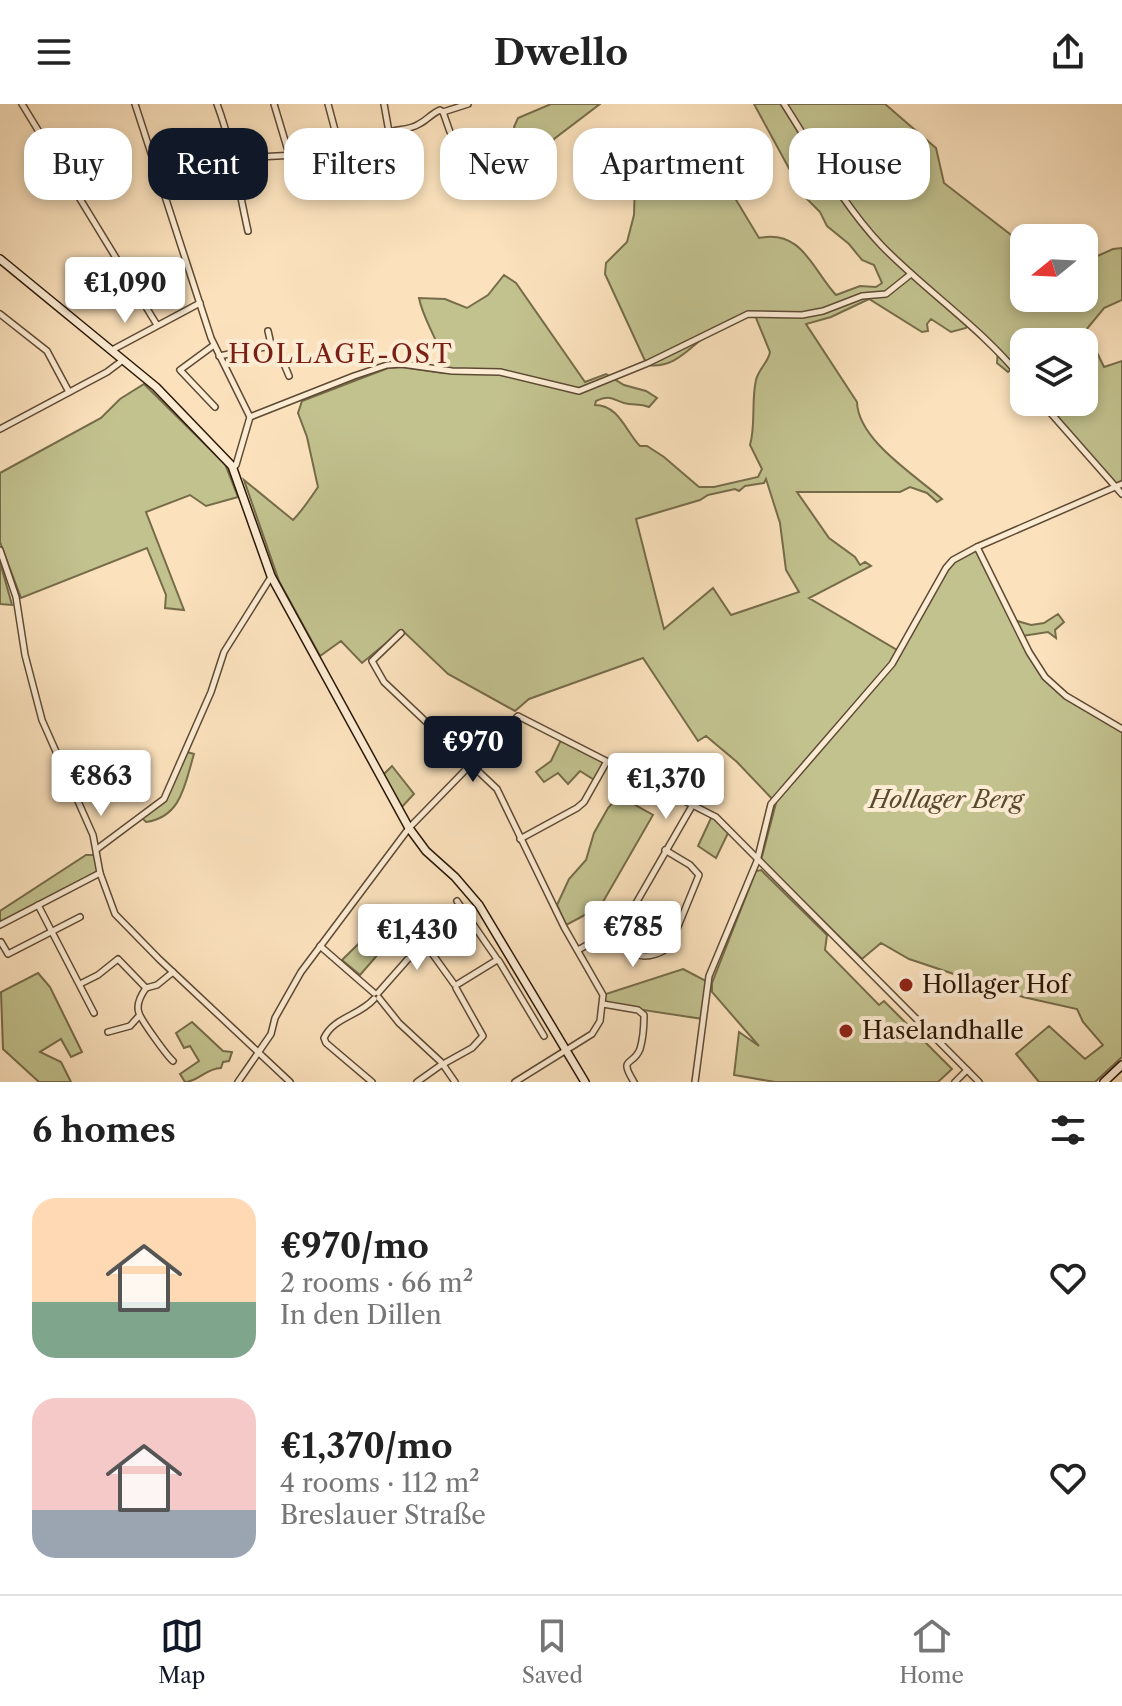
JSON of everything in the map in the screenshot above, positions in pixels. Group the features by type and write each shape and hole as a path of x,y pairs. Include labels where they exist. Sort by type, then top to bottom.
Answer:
{"main road":[{"path":"0,259 156,387 233,468 271,576 409,828 426,851 470,892 585,1082"},
{"path":"1104,1082 1122,1065"}],"street":[{"path":"22,104 157,325"},
{"path":"135,104 214,345 250,417 233,468"},
{"path":"217,104 225,128"},
{"path":"274,104 284,137"},
{"path":"328,104 334,128"},
{"path":"384,104 388,128"},
{"path":"410,128 421,124 427,116 440,109 468,104"},
{"path":"784,104 858,219 911,274 988,340 1010,365"},
{"path":"440,109 448,128"},
{"path":"241,200 248,231"},
{"path":"250,417 387,365 500,372 579,391 648,363 748,314 802,315 823,311 862,296 886,294 911,274"},
{"path":"112,350 200,303"},
{"path":"0,314 47,351 69,392"},
{"path":"268,331 271,344 279,352 289,376"},
{"path":"219,356 271,344"},
{"path":"214,345 180,370 215,407"},
{"path":"0,429 123,360"},
{"path":"1054,416 1119,486 1122,494"},
{"path":"695,1082 709,976 757,861 771,804 892,664 953,560 1119,486"},
{"path":"977,547 1029,652 1045,677 1066,696 1122,729"},
{"path":"0,550 16,597 25,655 42,720 93,835 100,873 115,914 290,1082"},
{"path":"97,849 164,799 211,692 224,652 271,576"},
{"path":"401,633 372,661 374,665 384,682 469,766 497,789 520,839 600,989 603,1004 600,1021 592,1034 515,1082"},
{"path":"238,1082 271,1034 275,1018 301,972 409,828 518,716 716,817 979,1082"},
{"path":"520,839 584,802 606,763"},
{"path":"578,950 624,924 692,806"},
{"path":"620,927 638,955 643,957 663,952 670,946 699,875 690,865 665,850"},
{"path":"0,925 100,873"},
{"path":"457,901 498,960 544,1036"},
{"path":"38,905 94,1013"},
{"path":"1,942 8,954 80,917"},
{"path":"372,1082 324,1038 338,1021 360,1010 376,996 408,959 426,945 456,986 483,1036 478,1044 417,1082"},
{"path":"320,946 376,996 399,1023 443,1064 455,1082"},
{"path":"456,986 508,953"},
{"path":"80,984 118,959 146,988"},
{"path":"108,1032 130,1026 139,1016 141,996 146,988 157,985 173,972"},
{"path":"603,1004 638,1010 644,1015 639,1051 626,1068 634,1082"},
{"path":"139,1016 165,1055 173,1061"},
{"path":"955,1082 967,1070"}],"green space":[{"path":"551,104 600,104 557,137 557,128 514,128 518,118"},
{"name":"Hollager Berg","path":"754,104 885,104 913,128 789,128 789,168 773,139 773,128 767,128"},
{"name":"Hollager Berg","path":"930,143 936,148 944,183 1010,234 1010,312 1098,312 1098,256 1122,248 1122,300 1104,308 1088,328 1010,328 1008,372 997,363 998,350 968,324 966,328 951,332 931,319 927,324 928,331 922,332 869,299 831,317 806,324 857,402 860,416 877,443 942,499 937,502 927,493 910,487 900,492 797,492 829,538 855,557 860,565 865,562 871,566 809,598 899,651 946,568 977,547 1014,620 1031,625 1044,623 1058,614 1064,622 1055,630 1056,638 1048,632 1022,636 1052,685 1122,729 1122,1057 1095,1082 1039,1082 1016,1054 1049,1026 1085,1059 1103,1045 1083,1022 1077,1009 1023,997 909,959 881,943 862,959 761,860 776,803 737,762 706,736 698,741 643,658 529,699 515,711 448,674 402,630 362,663 341,641 320,656 279,581 244,480 293,520 318,487 307,437 298,413 302,401 388,368 444,373 441,354 419,298 445,299 467,308 488,295 504,275 516,283 585,382 606,374 657,398 649,407 610,398 596,401 595,405 616,414 640,446 647,446 664,457 699,487 714,487 758,477 762,469 750,445 755,388 757,376 770,352 754,313 712,331 673,361 647,365 605,274 606,263 627,242 634,200 736,200 759,238 786,239 796,245 836,295 860,286 876,287 882,283 874,265 862,260 849,244 827,226 820,212 808,200 930,200","holes":["766,479 780,523 786,570 799,592 731,615 713,588 664,629 636,519 708,495 735,489 739,491 745,486 764,483"]},
{"name":"Hollager Berg","path":"1098,355 1104,367 1122,361 1122,497 1052,416 1098,416"},
{"path":"144,384 225,464 238,497 206,506 190,495 146,512 184,610 165,608 166,595 147,548 21,598 0,542 0,473 101,418 120,399"},
{"path":"0,562 12,605 0,604"},
{"path":"561,740 606,763 596,781 580,771 568,784 558,773 544,782 536,772 551,761"},
{"path":"187,752 194,754 175,806 158,819 146,822 140,816 164,799"},
{"path":"392,766 414,794 399,810 381,777"},
{"path":"619,796 653,815 600,907 566,925 557,905 569,879 586,860 594,833 608,808"},
{"path":"712,816 729,831 716,858 698,846"},
{"path":"86,855 97,855 100,873 0,925 0,911"},
{"path":"761,870 827,935 825,950 879,1005 884,1001 952,1069 938,1082 775,1082 734,1075 739,1032 759,1046 712,992 712,983 756,871"},
{"path":"395,908 406,922 360,975 342,960"},
{"path":"683,969 708,982 703,1019 603,1004 603,995"},
{"path":"38,973 50,987 82,1052 71,1057 61,1039 40,1052 61,1062 71,1082 39,1082 3,1049 1,992"},
{"path":"192,1022 223,1051 232,1052 229,1061 223,1062 221,1068 185,1082 180,1074 199,1061 190,1046 184,1048 176,1033"}],"place":[{"name":"Hollager Hof","path":"906,985"},
{"name":"Haselandhalle","path":"846,1031"}],"district":[{"name":"HOLLAGE-OST","path":"341,354"}]}
